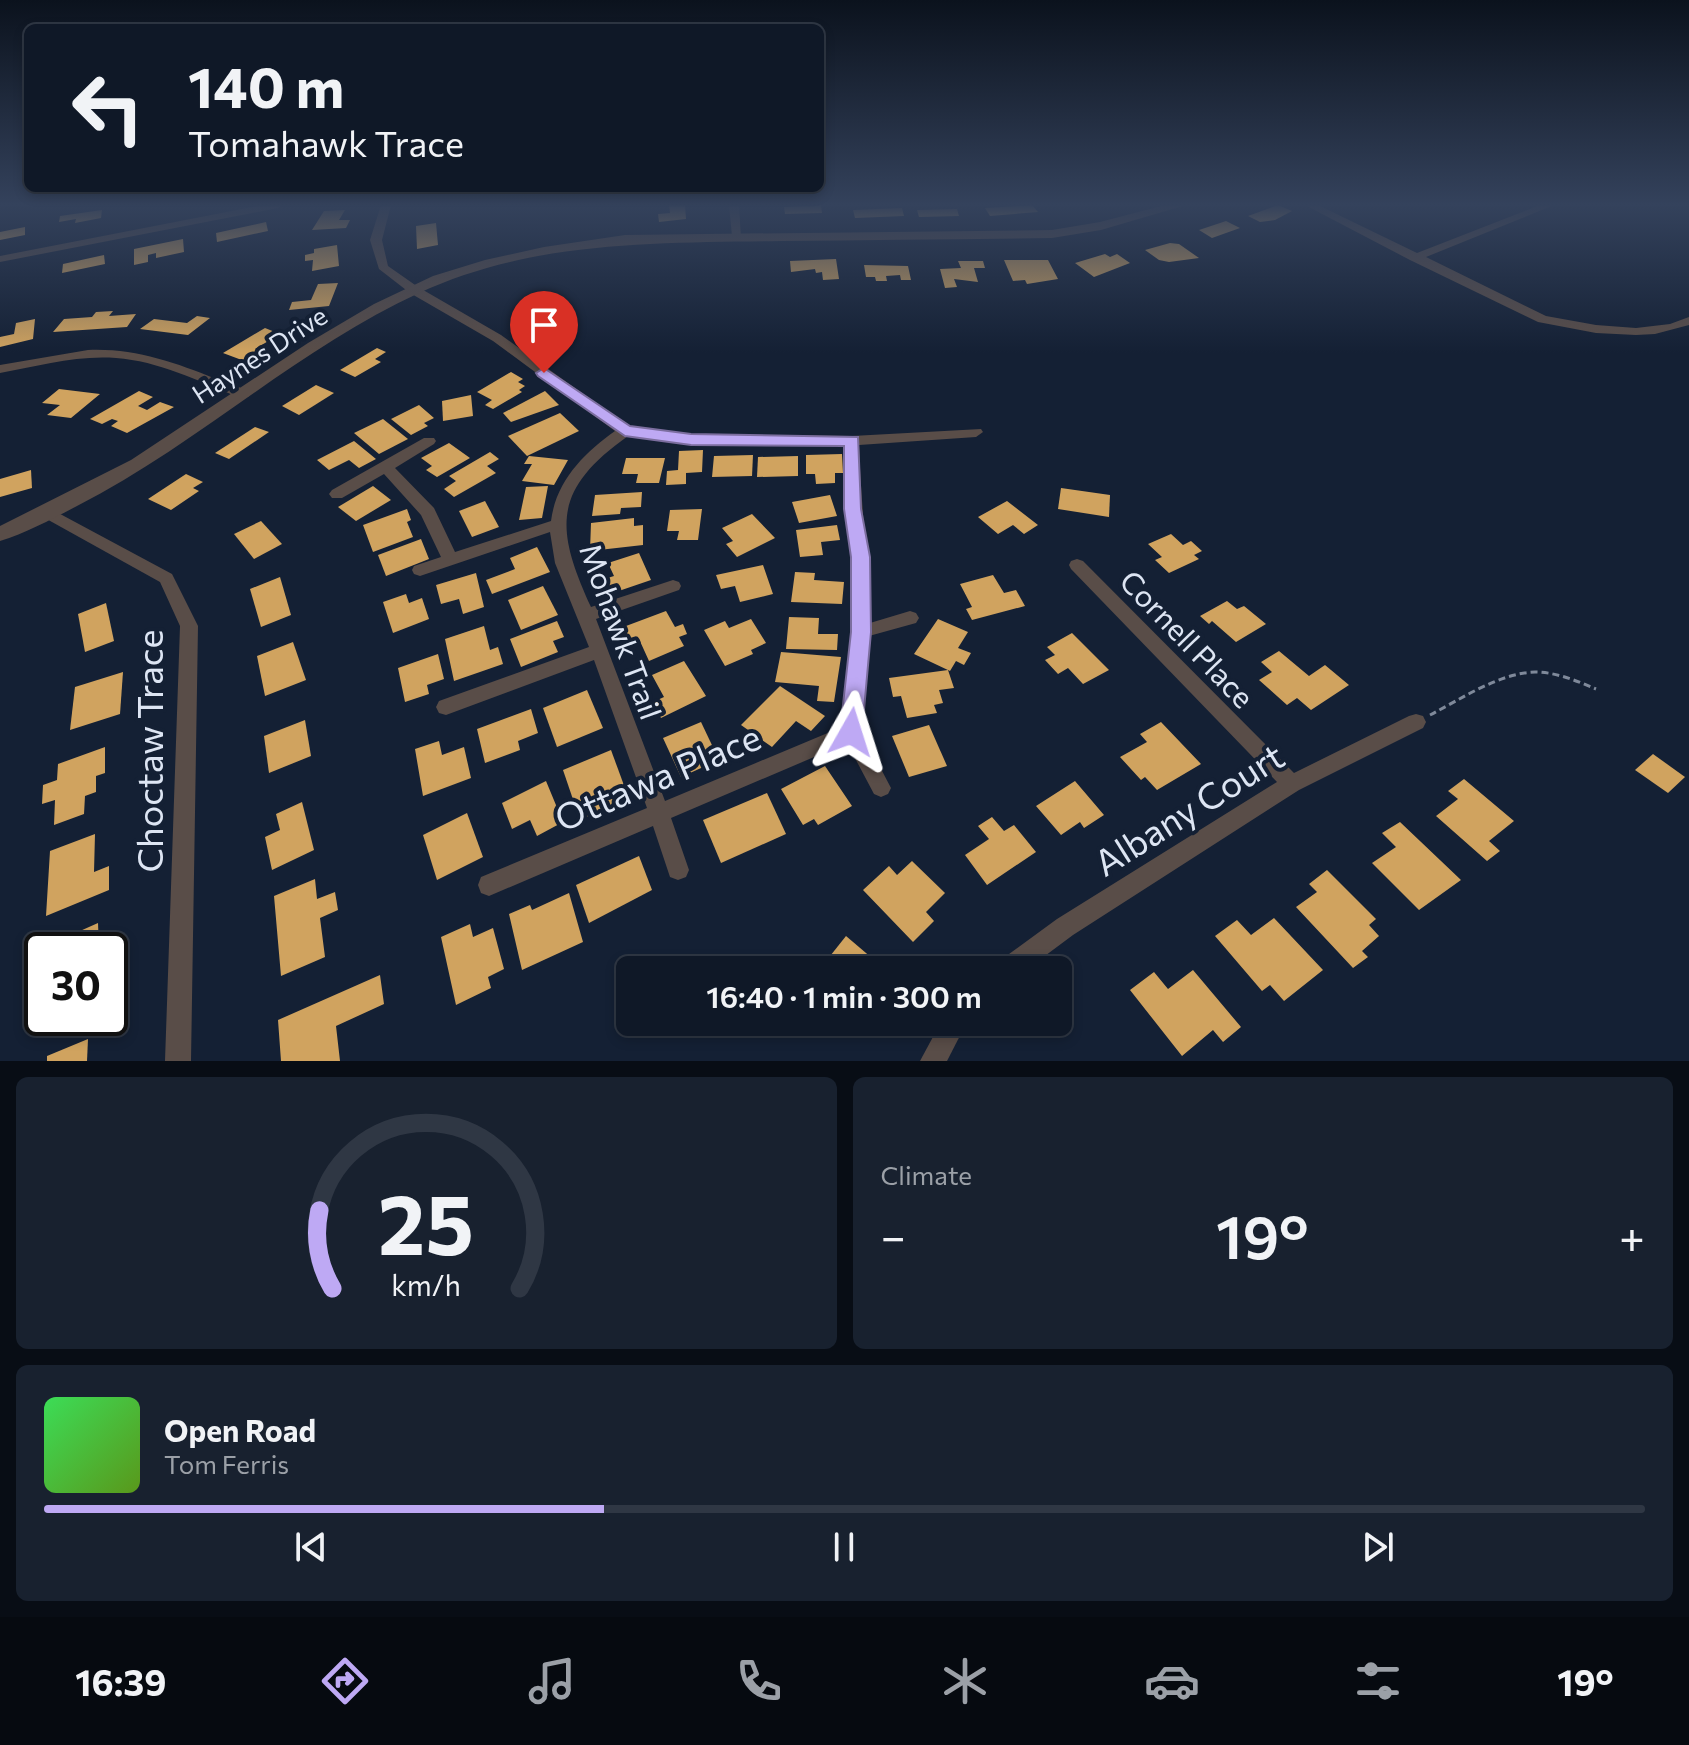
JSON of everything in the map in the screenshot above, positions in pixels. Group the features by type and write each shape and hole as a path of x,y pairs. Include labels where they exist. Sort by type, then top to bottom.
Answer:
{"street":[{"path":"0,259 20,255"},
{"path":"380,255 383,267 414,290 497,338 625,431 691,439 852,441 976,432"},
{"name":"Haynes Drive","path":"0,534 49,513 156,453 347,327 414,290 528,255"},
{"path":"1407,255 1542,319 1599,330 1636,331 1687,325"},
{"path":"1414,258 1423,255"},
{"path":"0,369 67,356 117,354 150,360 243,394"},
{"name":"Mohawk Trail","path":"625,431 595,452 572,478 558,524 560,560 586,616 678,870"},
{"path":"337,494 429,441"},
{"path":"852,441 853,509 860,557 861,632 851,732 881,788"},
{"path":"386,467 428,512 450,558"},
{"name":"Choctaw Trace","path":"49,513 166,578 189,626 178,1061"},
{"path":"420,570 558,524"},
{"name":"Cornell Place","path":"1077,565 1292,784"},
{"path":"586,616 673,586"},
{"path":"861,632 910,618"},
{"path":"446,707 598,651"},
{"name":"Albany Court","path":"1025,956 1065,927 1292,784 1416,722"},
{"name":"Ottawa Place","path":"489,885 851,732"},
{"path":"933,1061 947,1036"}],"path":[{"path":"1416,722 1477,692 1532,672 1566,676 1596,689"}],"building":[{"path":"104,255 105,264 62,273 63,264"},
{"path":"134,255 150,255 148,262 134,265"},
{"path":"305,255 338,255 339,266 312,271 313,260 305,261"},
{"path":"1103,255 1110,257 1118,255 1130,263 1094,277 1075,263"},
{"path":"1151,255 1194,255 1199,258 1169,262"},
{"path":"836,259 839,279 823,280 822,272 816,273 815,269 791,272 790,261"},
{"path":"1004,260 1048,260 1058,279 1027,284 1025,280 1013,281"},
{"path":"958,261 983,261 985,268 974,268 978,282 954,279 957,287 945,288 940,269 961,268"},
{"path":"864,265 908,266 911,280 901,280 900,275 886,276 887,281 876,281 875,277 866,277"},
{"path":"338,283 329,306 289,310 292,302 311,300 318,284"},
{"path":"113,311 109,316 136,314 127,327 53,332 64,319 92,317 96,312"},
{"path":"197,316 210,318 188,335 140,329 154,319 187,323"},
{"path":"35,319 33,339 0,347 0,337 14,334 16,323"},
{"path":"265,328 280,334 255,349 264,352 247,362 223,353"},
{"path":"377,348 386,352 375,359 381,362 355,377 340,370"},
{"path":"511,372 523,379 518,382 525,386 519,390 522,392 493,409 485,405 492,400 477,392"},
{"path":"316,385 334,393 299,415 282,406"},
{"path":"59,389 100,394 71,418 47,415 60,405 42,403"},
{"path":"139,391 153,397 138,406 147,410 160,402 174,407 127,433 111,426 118,421 112,419 102,424 90,419"},
{"path":"545,391 559,405 511,422 503,413"},
{"path":"471,395 473,416 443,421 442,401"},
{"path":"419,405 434,418 424,423 428,426 411,435 391,419"},
{"path":"560,413 579,431 527,456 508,436"},
{"path":"383,419 408,439 379,454 354,433"},
{"path":"255,427 269,432 229,459 215,453"},
{"path":"354,441 376,459 359,468 349,460 329,470 317,460"},
{"path":"449,443 470,458 437,477 426,470 432,466 421,458"},
{"path":"703,450 702,472 686,473 686,484 666,485 667,471 678,470 679,451"},
{"path":"490,452 499,459 487,466 496,473 454,497 444,489 456,481 449,476"},
{"path":"842,454 843,473 835,473 835,483 816,484 815,474 806,474 806,455"},
{"path":"753,455 752,476 712,477 714,456"},
{"path":"529,456 568,460 554,485 522,481 532,464 524,464"},
{"path":"798,456 798,476 757,477 758,457"},
{"path":"626,458 665,458 659,483 636,483 638,474 622,474"},
{"path":"31,470 32,488 0,497 0,479"},
{"path":"186,474 203,482 193,488 199,491 171,510 148,499"},
{"path":"373,486 391,500 356,521 338,507"},
{"path":"548,486 542,518 519,520 526,487"},
{"path":"1061,488 1110,495 1109,517 1058,509"},
{"path":"642,492 641,507 621,508 620,514 592,516 595,495"},
{"path":"830,495 837,516 799,523 792,502"},
{"path":"485,501 499,527 472,537 459,511"},
{"path":"1007,501 1038,525 1024,534 1013,525 998,534 978,517"},
{"path":"407,509 411,520 407,522 413,537 373,552 363,525"},
{"path":"702,509 698,540 677,540 679,531 667,531 670,510"},
{"path":"752,514 775,538 737,557 726,544 733,541 722,528"},
{"path":"634,518 634,526 643,525 643,545 590,551 591,523"},
{"path":"261,521 282,544 254,559 234,534"},
{"path":"837,525 840,540 821,542 823,555 800,557 796,530"},
{"path":"1171,534 1183,545 1191,541 1202,551 1194,555 1199,559 1169,573 1155,560 1162,557 1148,544"},
{"path":"421,539 429,559 386,576 378,555"},
{"path":"537,547 550,572 492,594 486,580 515,569 510,558"},
{"path":"639,553 651,580 607,595 601,580 614,576 608,563"},
{"path":"763,565 773,594 740,602 735,586 721,589 716,575"},
{"path":"795,572 815,573 814,580 844,582 842,604 791,602"},
{"path":"476,573 484,607 463,614 459,599 441,604 436,585"},
{"path":"993,575 1004,593 1016,590 1025,606 972,620 966,609 972,607 960,584"},
{"path":"280,577 291,615 261,627 250,589"},
{"path":"543,586 558,615 521,630 508,600"},
{"path":"406,594 409,603 422,598 429,619 393,633 383,602"},
{"path":"1227,601 1237,609 1244,606 1266,624 1236,642 1212,621 1209,624 1200,616"},
{"path":"106,603 114,641 85,652 78,614"},
{"path":"666,611 675,627 683,624 687,634 679,637 684,646 649,661 639,639 625,644 618,629"},
{"path":"789,617 819,618 818,634 838,634 837,650 786,649"},
{"path":"751,619 766,643 751,650 753,654 725,666 704,630 725,621 729,628"},
{"path":"938,619 968,632 958,648 971,653 964,665 956,661 950,671 914,654"},
{"path":"557,621 564,637 553,641 558,652 521,667 510,639"},
{"path":"484,626 490,650 498,647 503,664 454,681 445,639"},
{"path":"1072,633 1109,670 1083,684 1068,668 1058,674 1045,660 1055,655 1047,647"},
{"path":"293,642 306,680 265,696 257,656"},
{"path":"1279,651 1309,676 1325,665 1349,685 1311,710 1297,698 1287,705 1259,680 1272,672 1261,662"},
{"path":"781,652 841,657 834,702 817,701 819,686 775,682"},
{"path":"438,654 444,679 427,685 429,694 405,702 398,668"},
{"path":"684,661 706,696 661,718 653,702 664,697 652,675"},
{"path":"948,670 954,688 939,690 943,703 934,705 937,713 907,718 901,696 893,697 889,678"},
{"path":"123,672 120,714 70,730 75,687"},
{"path":"780,686 825,716 811,731 796,721 772,747 741,725"},
{"path":"587,690 603,728 557,747 543,708"},
{"path":"531,709 538,733 518,741 520,750 485,763 477,729"},
{"path":"305,720 311,756 269,773 264,736"},
{"path":"701,722 719,760 681,777 663,738"},
{"path":"1161,722 1201,764 1157,790 1145,777 1141,780 1120,757 1147,742 1140,734"},
{"path":"929,725 947,766 909,777 892,736"},
{"path":"439,741 442,755 464,747 471,778 423,796 415,749"},
{"path":"105,747 105,773 96,776 96,792 85,796 84,814 54,825 55,800 42,804 43,785 57,780 58,764"},
{"path":"611,750 629,799 580,820 563,770"},
{"path":"1653,754 1685,777 1668,793 1635,770"},
{"path":"825,766 852,806 818,825 814,819 803,825 781,789"},
{"path":"1464,779 1514,821 1489,841 1500,851 1487,861 1436,816 1458,799 1448,791"},
{"path":"546,781 563,822 537,836 530,820 512,829 502,803"},
{"path":"1075,781 1104,815 1084,828 1080,822 1061,835 1036,806"},
{"path":"767,793 786,834 721,863 703,820"},
{"path":"302,802 314,850 272,870 265,837 280,830 276,814"},
{"path":"467,813 483,857 437,880 423,835"},
{"path":"992,817 1004,831 1014,825 1036,852 987,885 965,855 989,839 978,826"},
{"path":"1400,822 1461,880 1419,910 1372,863 1396,847 1382,833"},
{"path":"95,834 94,872 109,866 109,890 46,916 50,851"},
{"path":"639,856 652,890 589,923 576,885"},
{"path":"912,861 945,893 926,912 934,921 913,942 863,890 889,866 897,875"},
{"path":"1327,870 1376,919 1369,925 1379,936 1362,951 1368,957 1353,968 1296,907 1317,892 1309,884"},
{"path":"315,879 317,899 335,892 338,910 320,918 325,957 281,976 274,896"},
{"path":"569,893 583,942 522,970 509,914 530,905 532,910"},
{"path":"1274,918 1323,970 1284,1001 1270,985 1262,991 1215,936 1237,920 1251,935"},
{"path":"98,923 98,932 78,932"},
{"path":"470,924 473,937 493,928 504,969 488,977 491,988 456,1005 441,937"},
{"path":"846,936 870,956 830,956"},
{"path":"1193,970 1241,1027 1223,1042 1213,1030 1182,1056 1130,990 1154,972 1168,989"},
{"path":"380,975 384,1004 336,1026 340,1061 281,1061 278,1020"},
{"path":"88,1039 87,1061 47,1061 47,1056"}],"route":[{"path":"544,373 625,431 691,439 852,441 853,509 860,557 861,632 851,732"}]}
